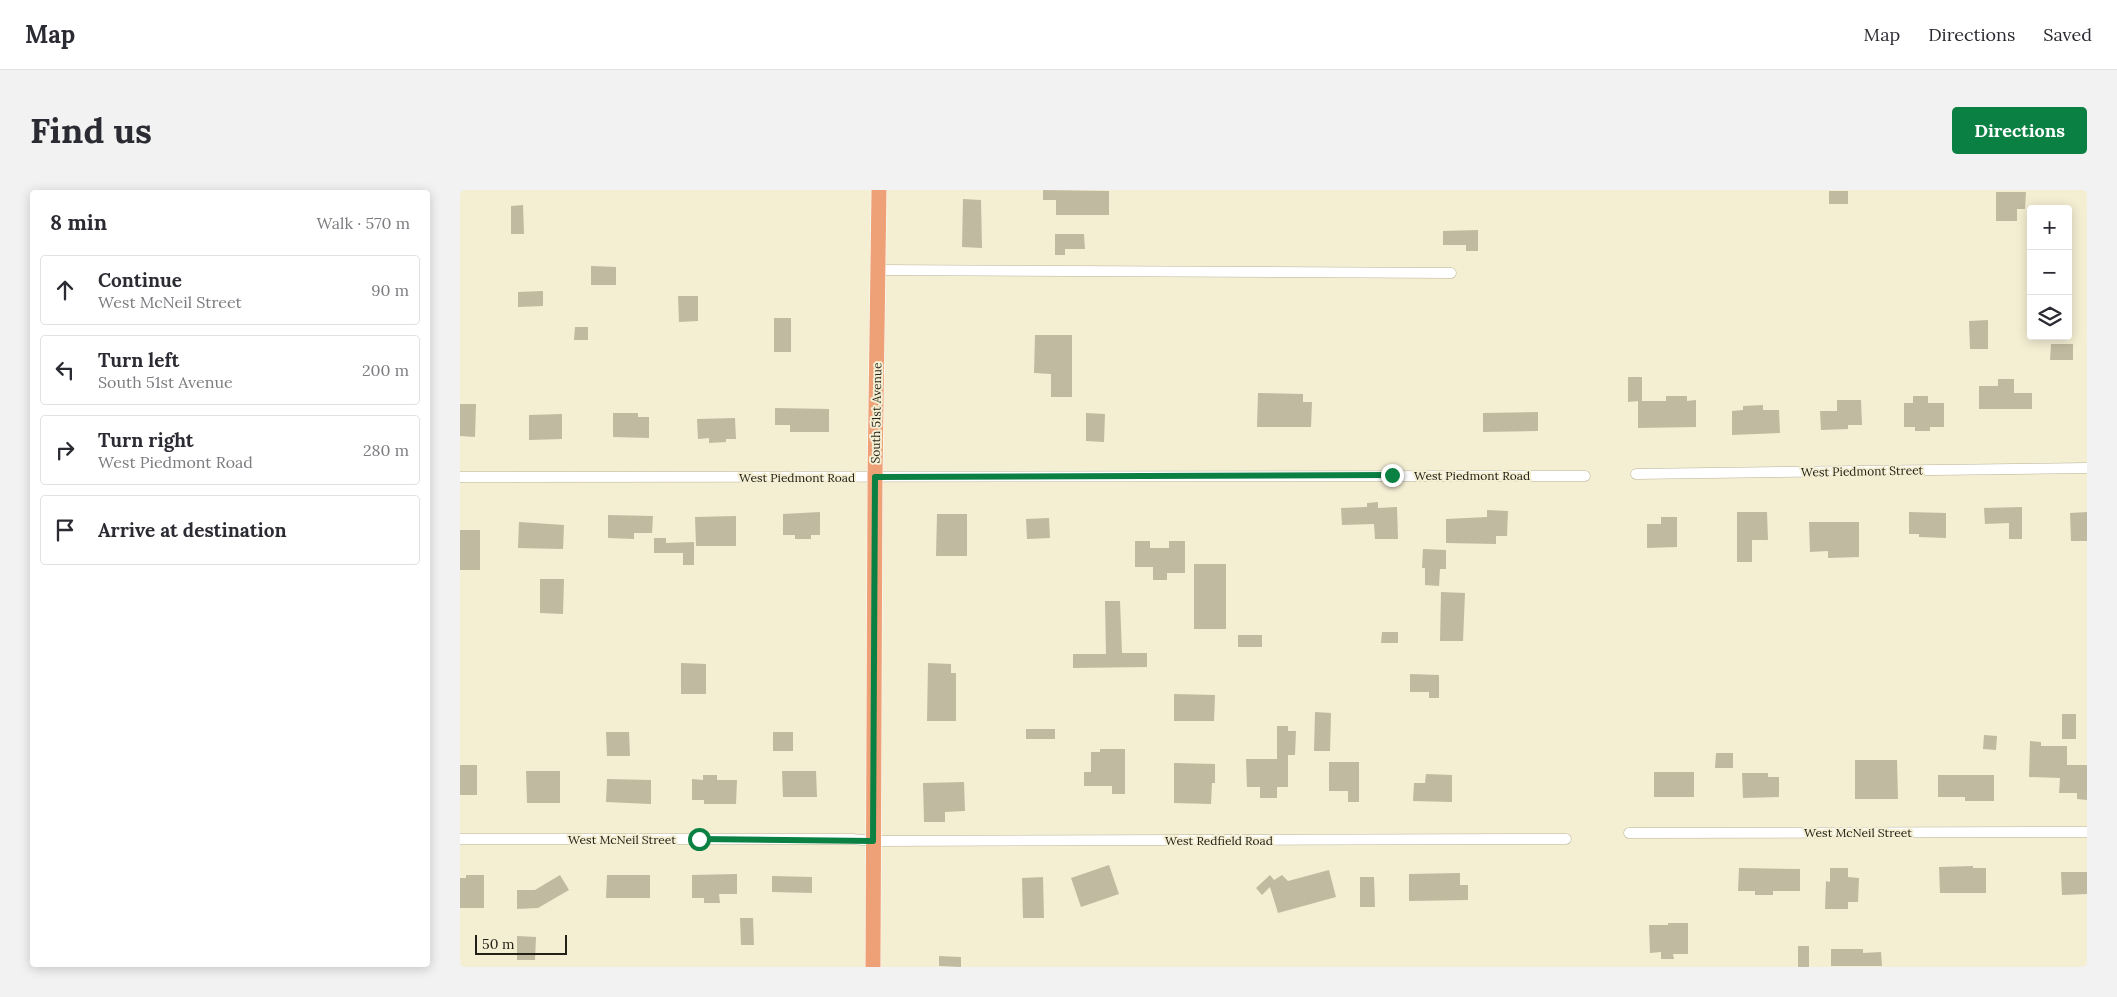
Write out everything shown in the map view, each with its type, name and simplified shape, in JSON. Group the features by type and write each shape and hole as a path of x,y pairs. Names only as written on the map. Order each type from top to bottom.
{"main road":[{"name":"South 51st Avenue","path":"872,967 879,190"}],"street":[{"path":"878,270 1451,273"},
{"name":"West Piedmont Street","path":"1636,474 2087,468"},
{"name":"West Piedmont Road","path":"460,477 1584,476"},
{"name":"West McNeil Street","path":"1629,833 2087,832"},
{"name":"West McNeil Street","path":"460,839 833,839 873,841"},
{"name":"West Redfield Road","path":"873,841 1566,839"}],"building":[{"path":"1043,190 1109,191 1109,215 1056,215 1056,200 1043,200"},
{"path":"1829,191 1848,191 1848,204 1829,204"},
{"path":"1996,192 2026,192 2025,209 2017,209 2017,221 1996,221"},
{"path":"963,199 981,200 982,248 962,247"},
{"path":"523,205 524,234 511,234 511,206"},
{"path":"1478,230 1478,251 1466,251 1466,245 1443,245 1443,231"},
{"path":"1055,234 1084,234 1085,249 1065,249 1065,255 1055,255"},
{"path":"591,266 616,267 616,285 591,285"},
{"path":"543,291 543,306 518,307 518,292"},
{"path":"678,296 698,296 698,321 679,322"},
{"path":"774,318 791,318 791,352 774,352"},
{"path":"1988,320 1988,349 1970,349 1969,321"},
{"path":"575,327 588,327 588,340 574,340"},
{"path":"1035,335 1072,335 1072,397 1051,397 1051,374 1034,373"},
{"path":"2051,344 2073,344 2073,360 2050,360"},
{"path":"1628,377 1642,377 1642,401 1666,401 1666,396 1687,396 1687,401 1696,400 1696,427 1638,428 1638,401 1628,402"},
{"path":"1998,379 2014,379 2014,393 2032,393 2032,409 1979,409 1979,386 1998,386"},
{"path":"1258,393 1303,394 1303,402 1312,402 1311,427 1257,427"},
{"path":"1913,396 1928,396 1928,403 1944,403 1944,427 1930,427 1930,431 1915,431 1915,427 1904,427 1904,403 1913,403"},
{"path":"1837,400 1861,400 1862,425 1848,425 1848,429 1821,430 1820,411 1837,411"},
{"path":"460,404 476,404 475,437 460,436"},
{"path":"1763,405 1763,410 1779,410 1780,433 1732,435 1732,411 1743,410 1743,406"},
{"path":"775,408 829,409 829,432 790,432 790,425 775,425"},
{"path":"1538,412 1538,431 1483,432 1483,413"},
{"path":"613,413 638,413 638,417 649,417 649,438 613,437"},
{"path":"1086,413 1105,414 1104,442 1086,441"},
{"path":"562,414 562,439 529,440 529,415"},
{"path":"735,418 736,439 726,439 726,442 709,443 709,438 698,439 697,419"},
{"path":"1378,502 1378,508 1397,507 1398,539 1375,539 1374,524 1342,525 1341,508 1367,507 1367,503"},
{"path":"2022,507 2022,539 2009,539 2009,523 1985,524 1984,508"},
{"path":"1487,510 1508,511 1507,536 1496,536 1496,544 1446,543 1446,519 1487,517"},
{"path":"820,512 820,535 811,535 811,539 795,539 795,535 783,535 783,514"},
{"path":"1737,512 1767,512 1768,540 1752,540 1752,562 1737,562"},
{"path":"1909,512 1946,513 1946,538 1919,537 1919,534 1909,534"},
{"path":"2087,512 2087,541 2071,541 2070,513"},
{"path":"937,514 967,514 967,556 936,556"},
{"path":"608,515 653,516 652,533 634,533 634,539 608,538"},
{"path":"736,516 736,546 696,546 695,517"},
{"path":"1661,517 1677,517 1677,547 1647,548 1647,524 1661,524"},
{"path":"1049,518 1050,538 1027,539 1026,519"},
{"path":"519,522 564,525 563,549 518,548"},
{"path":"1809,522 1859,522 1859,557 1828,558 1828,551 1810,552"},
{"path":"460,530 480,530 480,570 460,570"},
{"path":"654,538 666,538 666,543 694,542 694,565 683,565 683,553 654,553"},
{"path":"1135,541 1150,541 1150,548 1169,548 1169,541 1185,541 1185,573 1167,573 1167,580 1153,580 1153,567 1135,567"},
{"path":"1423,549 1446,550 1446,569 1440,569 1439,586 1425,585 1425,568 1422,568"},
{"path":"1194,564 1226,564 1226,629 1194,629"},
{"path":"540,579 564,579 563,614 540,613"},
{"path":"1441,592 1465,593 1463,641 1440,641"},
{"path":"1105,601 1120,601 1122,653 1147,653 1147,667 1073,668 1073,654 1106,654"},
{"path":"1382,632 1398,632 1398,643 1381,643"},
{"path":"1238,635 1262,635 1262,647 1238,647"},
{"path":"681,663 706,664 706,694 681,694"},
{"path":"928,663 951,664 951,673 956,673 956,721 927,721"},
{"path":"1410,674 1439,675 1439,698 1429,698 1429,692 1410,692"},
{"path":"1174,694 1215,695 1214,721 1174,721"},
{"path":"1315,712 1331,713 1330,751 1314,751"},
{"path":"2062,714 2076,714 2076,739 2062,739"},
{"path":"1277,726 1288,726 1288,731 1296,731 1295,755 1288,755 1288,787 1277,787 1277,798 1260,798 1260,787 1247,787 1246,759 1277,759"},
{"path":"1026,729 1055,729 1055,739 1026,739"},
{"path":"606,732 629,732 630,756 607,756"},
{"path":"773,732 793,732 793,751 773,751"},
{"path":"1984,735 1997,736 1996,750 1983,749"},
{"path":"2030,741 2041,742 2041,746 2067,746 2067,765 2087,765 2087,800 2077,799 2077,793 2059,793 2060,778 2029,777"},
{"path":"1100,749 1125,749 1125,794 1112,794 1112,786 1084,786 1084,772 1091,772 1091,752 1100,752"},
{"path":"1716,753 1733,753 1733,768 1715,768"},
{"path":"1855,760 1897,760 1898,799 1855,799"},
{"path":"1329,762 1359,762 1359,802 1348,802 1348,791 1329,791"},
{"path":"1174,763 1215,764 1215,783 1212,783 1211,804 1174,803"},
{"path":"460,765 477,765 477,795 460,795"},
{"path":"526,771 560,771 560,803 527,803"},
{"path":"782,771 816,771 817,797 783,797"},
{"path":"1654,772 1694,772 1694,797 1654,797"},
{"path":"1742,773 1768,773 1768,777 1779,777 1779,797 1743,798"},
{"path":"1426,774 1452,775 1452,802 1413,801 1414,783 1425,783"},
{"path":"703,775 717,775 717,780 737,780 736,804 704,804 704,800 692,800 692,779 703,780"},
{"path":"1938,775 1994,775 1994,801 1965,801 1965,797 1938,797"},
{"path":"607,779 651,780 651,804 606,802"},
{"path":"964,782 965,811 945,812 945,822 924,822 923,783"},
{"path":"1109,865 1119,894 1081,907 1071,878"},
{"path":"1973,866 1973,868 1986,868 1986,893 1940,893 1939,867"},
{"path":"1739,868 1800,869 1800,891 1773,891 1773,895 1755,895 1755,891 1738,891"},
{"path":"1830,868 1848,868 1848,877 1859,878 1858,902 1848,902 1848,909 1825,909 1826,881 1830,882"},
{"path":"1329,870 1336,897 1278,913 1270,887 1262,895 1256,888 1270,875 1274,880 1282,875 1288,881"},
{"path":"2061,872 2087,872 2087,894 2062,895"},
{"path":"1460,873 1460,885 1468,885 1468,900 1409,901 1409,874"},
{"path":"737,874 737,894 719,894 720,903 704,903 704,898 692,898 692,875"},
{"path":"466,875 484,875 484,908 460,908 460,878 466,878"},
{"path":"560,875 569,890 538,908 517,909 517,890 535,890"},
{"path":"607,875 650,875 650,898 606,898"},
{"path":"772,876 812,877 812,893 772,892"},
{"path":"1043,877 1044,918 1023,918 1022,878"},
{"path":"1360,877 1374,877 1375,907 1360,907"},
{"path":"740,918 753,918 754,945 741,945"},
{"path":"1668,923 1688,923 1688,954 1673,954 1674,959 1661,959 1661,952 1650,953 1649,925 1668,925"},
{"path":"517,936 536,937 535,960 517,960"},
{"path":"1798,946 1809,946 1809,967 1798,967"},
{"path":"1831,949 1863,949 1863,953 1881,952 1882,966 1831,966"},
{"path":"939,956 961,957 961,967 939,966"}],"route":[{"path":"699,839 852,839 873,841 875,477 1392,475"}]}
